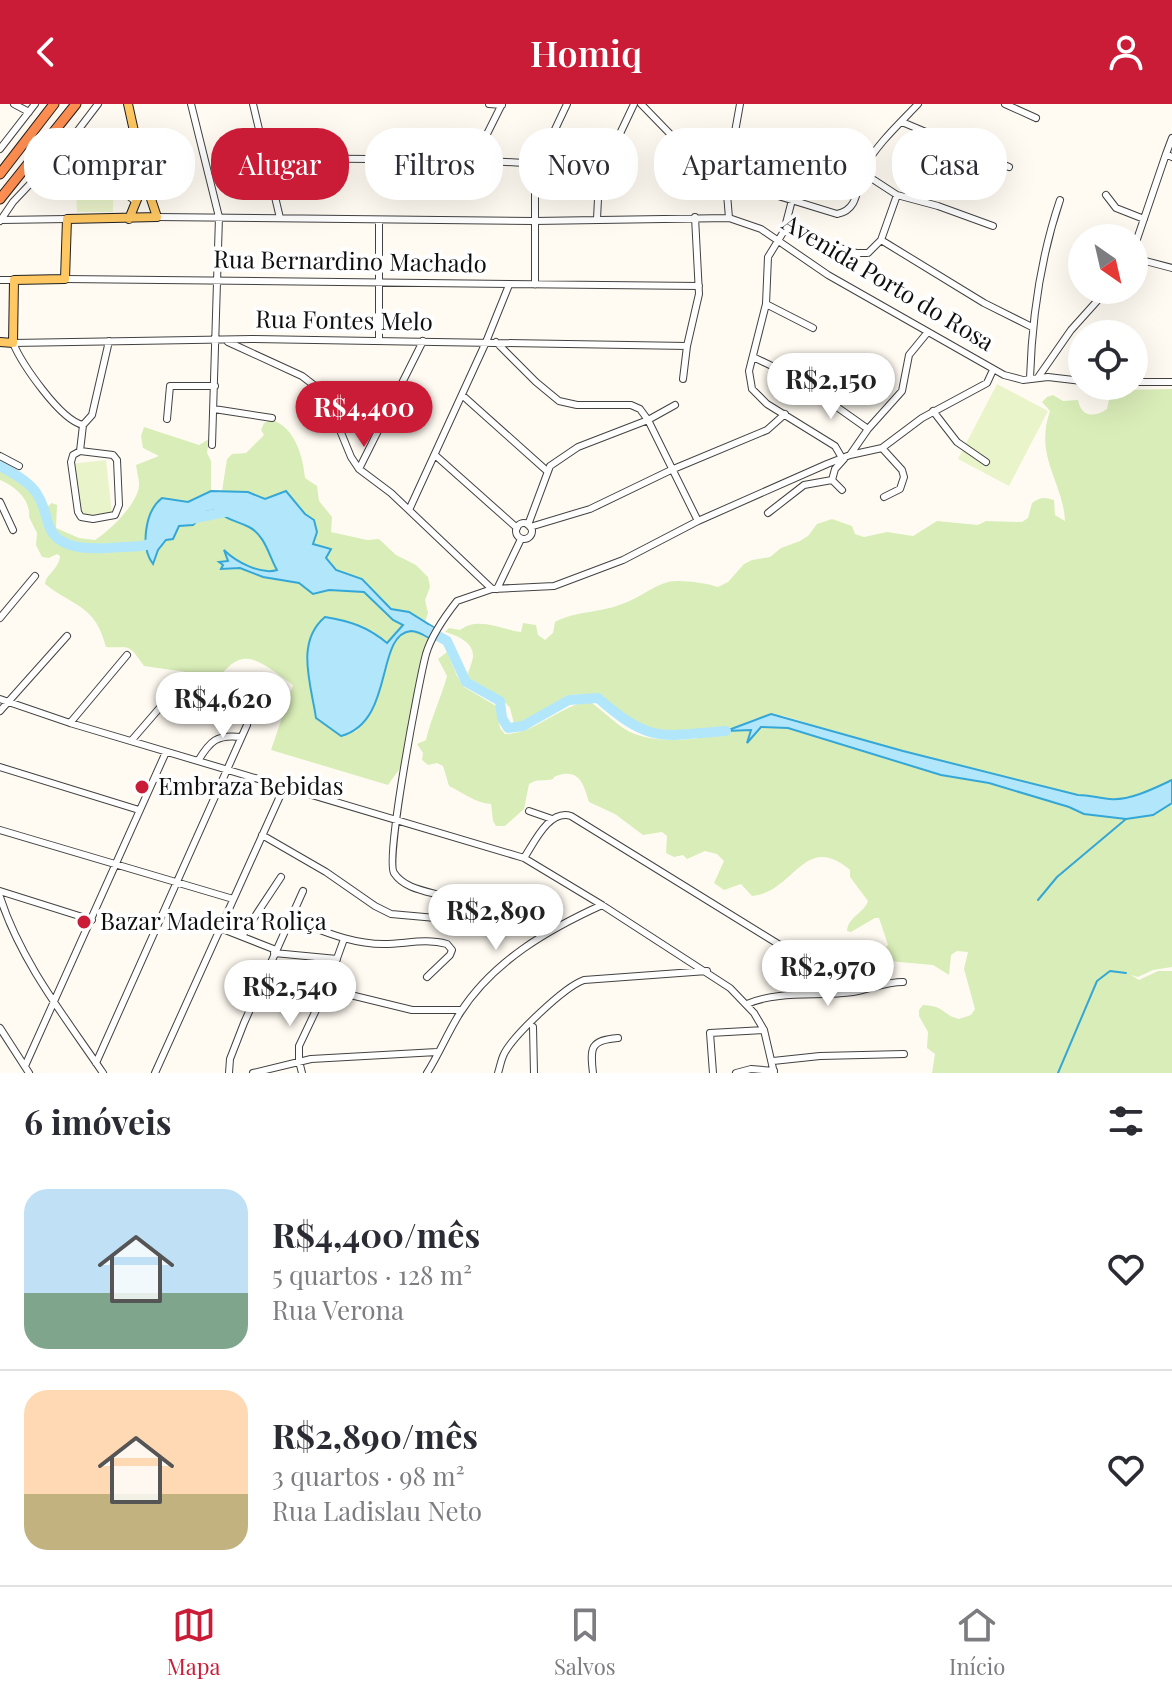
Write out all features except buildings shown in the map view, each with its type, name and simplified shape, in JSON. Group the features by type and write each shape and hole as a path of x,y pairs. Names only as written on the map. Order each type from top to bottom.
{"highway":[{"path":"1,172 54,104"},
{"path":"0,199 76,104"}],"main road":[{"path":"128,104 133,128"},
{"path":"151,200 157,217"},
{"path":"129,219 136,202"},
{"name":"Avenida Porto do Rosa","path":"67,219 157,217"},
{"path":"65,279 67,219"},
{"name":"Rua Bernardino Machado","path":"14,280 65,279"},
{"path":"13,343 14,280"},
{"name":"Rua Fontes Melo","path":"0,342 13,343"}],"street":[{"path":"14,104 29,112"},
{"path":"0,149 35,104"},
{"path":"80,128 98,104"},
{"path":"191,104 219,217 217,280 221,340 212,445"},
{"path":"253,104 258,128"},
{"path":"489,104 502,104 490,128"},
{"path":"557,128 567,104"},
{"path":"597,219 599,178 634,104"},
{"path":"641,104 663,128"},
{"path":"735,128 740,104"},
{"path":"876,155 918,104"},
{"path":"1005,104 1036,118"},
{"path":"902,122 1009,167"},
{"path":"1142,224 1169,156 1172,138"},
{"path":"0,221 24,190"},
{"path":"1106,195 1116,208 1144,219"},
{"path":"276,200 280,218"},
{"path":"535,200 535,285"},
{"path":"728,200 729,218"},
{"path":"846,456 767,404 752,389 749,371 766,304 768,257 784,231 792,200 829,213 843,214 854,200"},
{"path":"784,231 863,254 873,251 881,240 895,200"},
{"path":"919,200 993,226"},
{"path":"1030,378 1032,327 1043,254 1060,200"},
{"name":"Avenida Porto do Rosa","path":"157,217 534,221 729,218 750,224 779,240 828,275 993,370 1012,378 1039,376 1068,379"},
{"path":"683,379 699,286 695,217"},
{"name":"Avenida Porto do Rosa","path":"0,221 67,219"},
{"path":"379,220 379,341"},
{"path":"881,240 984,303 1032,327"},
{"path":"1148,262 1172,268"},
{"name":"Rua Bernardino Machado","path":"65,279 699,286"},
{"name":"Rua Bernardino Machado","path":"0,280 14,280"},
{"path":"409,510 509,285"},
{"path":"766,304 813,328"},
{"path":"1039,376 1071,330 1094,304"},
{"path":"832,480 835,469 902,391 909,355 927,333"},
{"path":"221,340 302,376 328,401 359,469 495,589"},
{"name":"Rua Fontes Melo","path":"13,343 221,340 687,346"},
{"path":"80,451 83,425 92,415 109,341"},
{"path":"359,469 423,341"},
{"path":"496,342 559,401 577,405 631,405 640,409 698,521"},
{"path":"13,343 33,376 68,419 83,425"},
{"path":"753,357 793,376 868,429"},
{"path":"262,835 391,914 471,919 473,913 455,900 403,882 394,873 391,861 428,649 457,601 495,589 554,586 623,560 698,521 846,456 882,448 933,411 987,383 993,370"},
{"path":"1148,382 1172,382"},
{"path":"167,419 170,386 215,386"},
{"path":"462,395 547,471"},
{"path":"328,401 392,403"},
{"path":"495,589 521,539 531,534 529,526 547,471 556,461 578,447 648,420 675,405"},
{"path":"214,409 272,418"},
{"path":"933,411 957,442 986,462"},
{"path":"517,528 522,524 529,526 590,509 671,470 767,430 785,414"},
{"path":"882,448 902,470 904,477 900,489 884,497"},
{"path":"80,451 113,455 117,460 119,505 115,515 89,519 80,516 71,462 73,455 80,451"},
{"path":"435,455 517,528 521,539"},
{"path":"0,456 19,466"},
{"path":"832,480 842,490"},
{"path":"768,513 804,485 832,480"},
{"path":"0,502 13,530"},
{"path":"0,618 35,576"},
{"path":"0,711 4,700 67,636"},
{"path":"70,723 127,655"},
{"path":"131,741 176,689"},
{"path":"4,700 70,723 524,858 707,971 747,1004 764,1030 774,1072 751,1069 736,1073"},
{"path":"96,1063 247,725"},
{"path":"198,761 215,739 225,735 241,737"},
{"path":"27,1070 166,752"},
{"path":"0,767 139,810"},
{"path":"155,1073 285,785"},
{"path":"529,811 552,819"},
{"path":"524,858 552,819 564,814 571,816 813,968 818,976 820,994"},
{"path":"0,830 233,899"},
{"path":"242,936 281,877"},
{"path":"229,1073 230,1059 244,1023 303,891"},
{"path":"92,920 0,894 10,928 103,1073"},
{"path":"4,909 14,896"},
{"path":"427,1073 462,1010 487,981 538,937 602,905"},
{"path":"304,924 344,939 382,944 416,941 447,944 452,950 450,955 427,977"},
{"path":"220,928 275,951 337,959"},
{"path":"302,1073 299,1046 326,989 344,939"},
{"path":"498,1073 504,1054 520,1034 574,983 707,971"},
{"path":"747,1004 768,998 851,992 903,982"},
{"path":"326,989 412,1010 462,1010"},
{"path":"533,1027 534,1073"},
{"path":"0,1028 27,1070"},
{"path":"713,1073 710,1033 764,1030"},
{"path":"593,1073 593,1047 601,1040 618,1038"},
{"path":"253,1073 299,1061 437,1052"},
{"path":"773,1061 820,1056 904,1054"}],"green space":[{"path":"76,200 113,200 113,212 77,212"},
{"path":"997,384 1048,411 1009,486 958,459"},
{"path":"1148,389 1172,389 1172,780 1133,796 1106,799 1078,795 903,752 784,716 756,719 729,731 751,730 748,740 761,727 788,728 941,775 989,783 1084,814 1153,815 1172,803 1172,967 1153,970 1138,977 1131,975 1139,980 1158,971 1172,971 1172,1073 932,1073 935,1054 927,1048 928,1032 919,1010 923,1005 936,1007 959,1019 971,1015 975,1009 964,969 968,952 957,951 951,955 949,975 933,965 855,958 856,954 880,952 888,945 879,918 851,932 847,931 850,922 868,901 850,877 850,870 834,860 821,857 810,860 767,892 752,896 741,884 724,890 714,883 724,861 717,854 705,851 687,859 683,855 674,857 666,853 667,836 662,832 643,835 615,814 589,802 577,777 559,775 529,784 524,809 505,826 496,826 491,804 475,800 449,786 443,766 437,763 428,765 422,760 423,753 417,744 426,740 445,684 447,676 438,659 447,652 464,687 496,706 500,728 505,734 527,730 567,708 589,701 625,729 640,736 678,740 725,732 719,728 683,731 655,729 630,718 601,694 568,695 525,723 514,724 510,708 499,696 467,677 473,657 471,647 459,637 445,632 449,628 460,630 481,624 521,632 523,623 536,625 538,635 545,640 553,633 555,622 622,604 668,582 693,582 718,587 728,582 744,564 770,557 781,548 808,536 817,524 832,519 852,526 855,534 864,537 887,532 913,536 937,521 978,525 986,521 1022,522 1028,518 1032,503 1045,498 1054,500 1055,515 1065,521 1045,442 1050,411 1042,402 1053,395 1063,401 1078,400 1085,413 1093,415 1107,409 1109,400 1148,400"},
{"path":"272,420 292,436 305,478 317,486 319,501 332,517 331,532 367,540 379,539 428,577 430,587 425,600 428,613 425,622 409,612 391,609 362,579 336,570 321,547 313,544 317,532 314,520 286,491 265,499 222,491 227,459 232,454 246,453 264,435 261,430 264,423"},
{"path":"144,427 199,445 209,439 207,453 211,461 211,491 188,502 171,499 152,530 148,546 154,564 158,550 179,526 193,525 206,512 215,510 255,531 277,570 250,567 226,553 228,562 223,561 221,569 240,568 263,577 299,583 313,594 329,590 364,592 393,620 403,625 387,643 373,631 309,661 314,704 355,732 372,711 396,641 411,631 429,638 421,658 403,764 388,785 271,750 293,685 267,666 247,659 238,661 229,666 201,702 190,706 186,701 190,683 186,672 144,666 128,648 106,647 90,615 45,584 60,556 42,557 25,499 0,480 0,470 30,491 47,524 48,506 52,503 57,505 56,528 79,538 95,540 120,518 135,498 139,485 136,465 159,456 143,448 141,436"},
{"path":"106,460 112,514 76,518 70,464"}],"water":[{"path":"211,491 248,492 265,499 286,491 314,520 317,532 313,544 331,549 326,558 336,570 362,579 391,609 409,612 433,627 429,638 411,631 400,636 392,647 370,714 358,728 341,736 316,718 307,664 310,639 325,617 358,626 387,643 403,625 393,620 364,592 329,590 313,594 299,583 263,577 240,568 221,569 223,565 219,562 228,561 224,550 249,566 264,571 277,570 263,540 254,531 215,510 206,512 193,525 179,526 173,539 166,540 158,550 153,564 147,548 146,530 156,504 162,498 188,502"},
{"path":"771,714 1078,795 1125,798 1172,780 1172,803 1153,815 1126,819 1084,814 989,783 941,775 788,728 761,727 747,743 751,730 726,731"}],"waterway":[{"path":"0,466 35,491 49,526 61,541 81,547 102,548 141,546 158,539"},
{"path":"191,519 230,511"},
{"path":"427,630 447,641 466,682 500,701 502,718 508,728 523,726 569,700 598,698 631,723 657,734 726,731"},
{"path":"1038,900 1057,877 1126,819"},
{"path":"1058,1073 1097,981 1110,971 1126,973"}],"place":[{"name":"Embraza Bebidas","path":"142,787"},
{"name":"Bazar Madeira Roliça","path":"84,922"}]}
